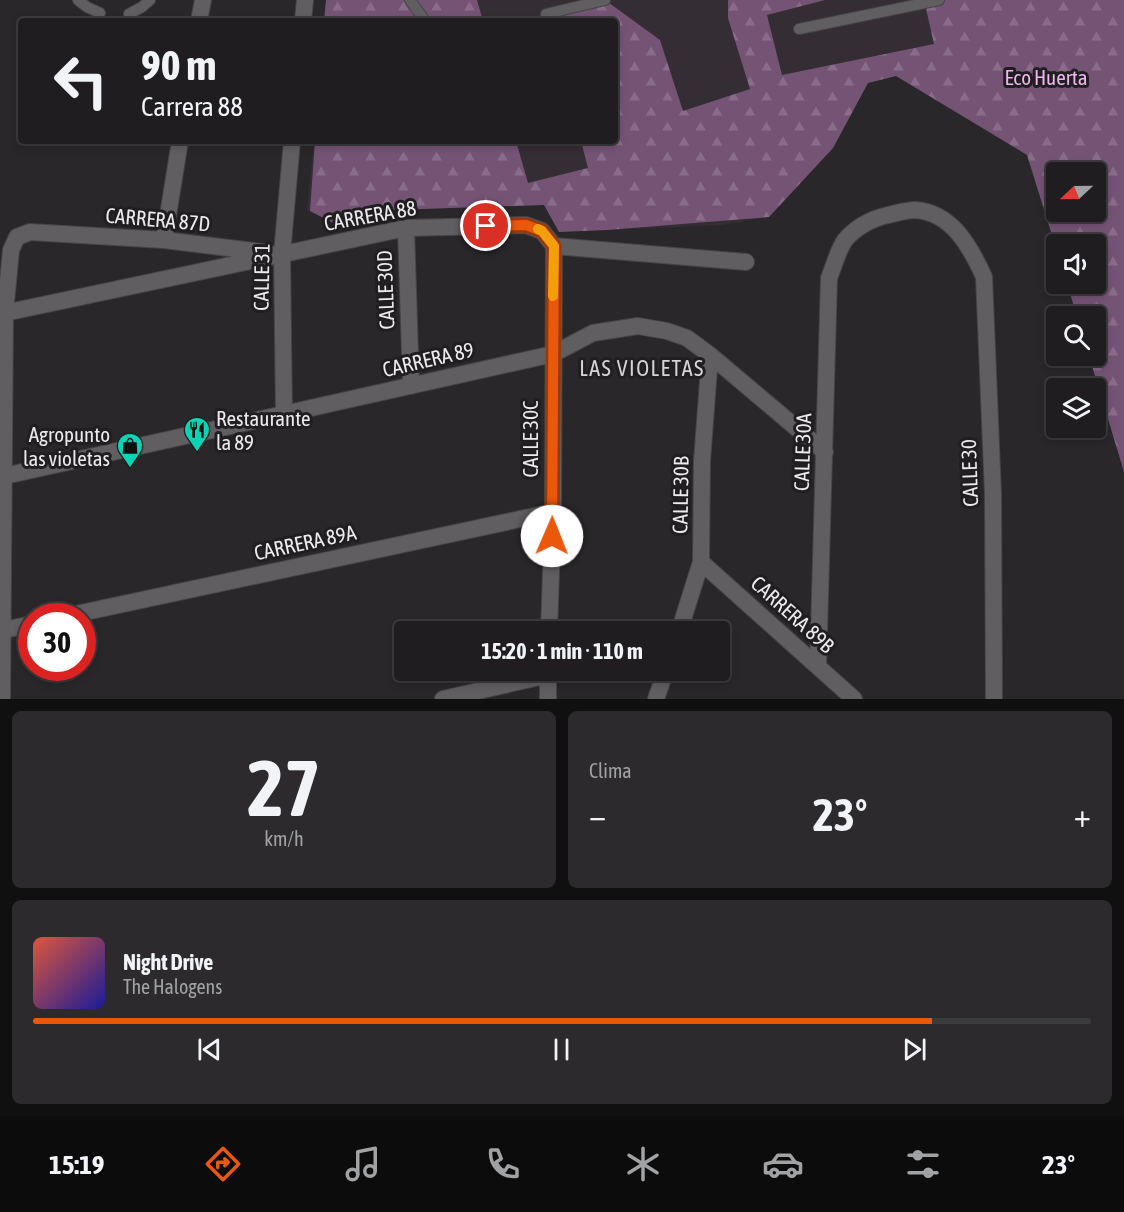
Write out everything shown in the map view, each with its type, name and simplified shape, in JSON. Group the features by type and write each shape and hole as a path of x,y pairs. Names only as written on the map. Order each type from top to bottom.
{"street":[{"path":"200,18 203,0"},
{"path":"303,18 305,0"},
{"path":"164,240 180,144"},
{"name":"CALLE 31","path":"284,414 282,254 292,144"},
{"name":"CALLE 30","path":"844,241 857,228 874,218 914,210 932,213 954,228 971,249 984,277 993,494 994,699"},
{"name":"CARRERA 88","path":"2,313 406,228 526,225 542,231 554,246"},
{"name":"CALLE 30D","path":"406,228 411,386"},
{"name":"CARRERA 87D","path":"2,313 11,250 16,237 30,232 164,240 282,254"},
{"name":"CALLE 30A","path":"818,666 829,278 844,241"},
{"path":"554,246 746,262"},
{"name":"CALLE 30C","path":"549,621 553,512 554,246"},
{"path":"2,313 2,699"},
{"name":"CARRERA 89","path":"1,477 553,354 593,333 638,326 667,331 687,339 710,355 825,452"},
{"name":"CALLE 30B","path":"682,621 701,562 702,461 710,355"},
{"name":"CARRERA 89A","path":"96,610 553,512"},
{"name":"CARRERA 89B","path":"701,562 854,699"},
{"path":"1,631 18,627"},
{"path":"443,699 516,681"},
{"path":"548,681 548,699"},
{"path":"656,699 662,681"}],"lane":[{"path":"78,0 100,13"},
{"path":"129,14 150,0"},
{"path":"410,0 423,18"},
{"path":"546,14 605,0"},
{"path":"799,30 939,0"}],"shaded area":[{"path":"326,0 1124,0 1124,472 1106,409 1106,378 1097,378 1094,366 1106,366 1106,306 1095,306 1095,294 1106,294 1106,234 1056,234 1053,222 1106,222 1106,162 1046,162 1046,199 1031,147 896,76 868,83 833,148 769,217 723,225 559,232 544,205 361,211 345,229 307,210 314,144 618,144 618,18 324,18"}],"green space":[{"path":"326,0 477,0 482,18 324,18"},
{"name":"Eco Huerta","path":"605,0 660,40 683,111 750,89 728,18 728,0 825,0 767,15 782,75 934,44 924,0 1124,0 1124,472 1106,412 1106,378 1096,378 1092,366 1106,366 1106,306 1074,306 1070,294 1106,294 1106,234 1052,234 1048,222 1106,222 1106,162 1046,162 1046,216 1027,155 896,76 868,83 833,148 769,217 559,232 544,205 361,211 345,229 310,211 315,144 517,144 528,183 588,168 582,144 618,144 618,18 536,17"}],"slow traffic":[{"path":"538,229 554,246 553,296"}],"place":[{"name":"Restaurante la 89","path":"197,453"},
{"name":"Agropunto las violetas","path":"130,469"}],"district":[{"name":"LAS VIOLETAS","path":"642,368"}],"route":[{"path":"486,226 526,225 542,231 554,246 552,536"}]}
